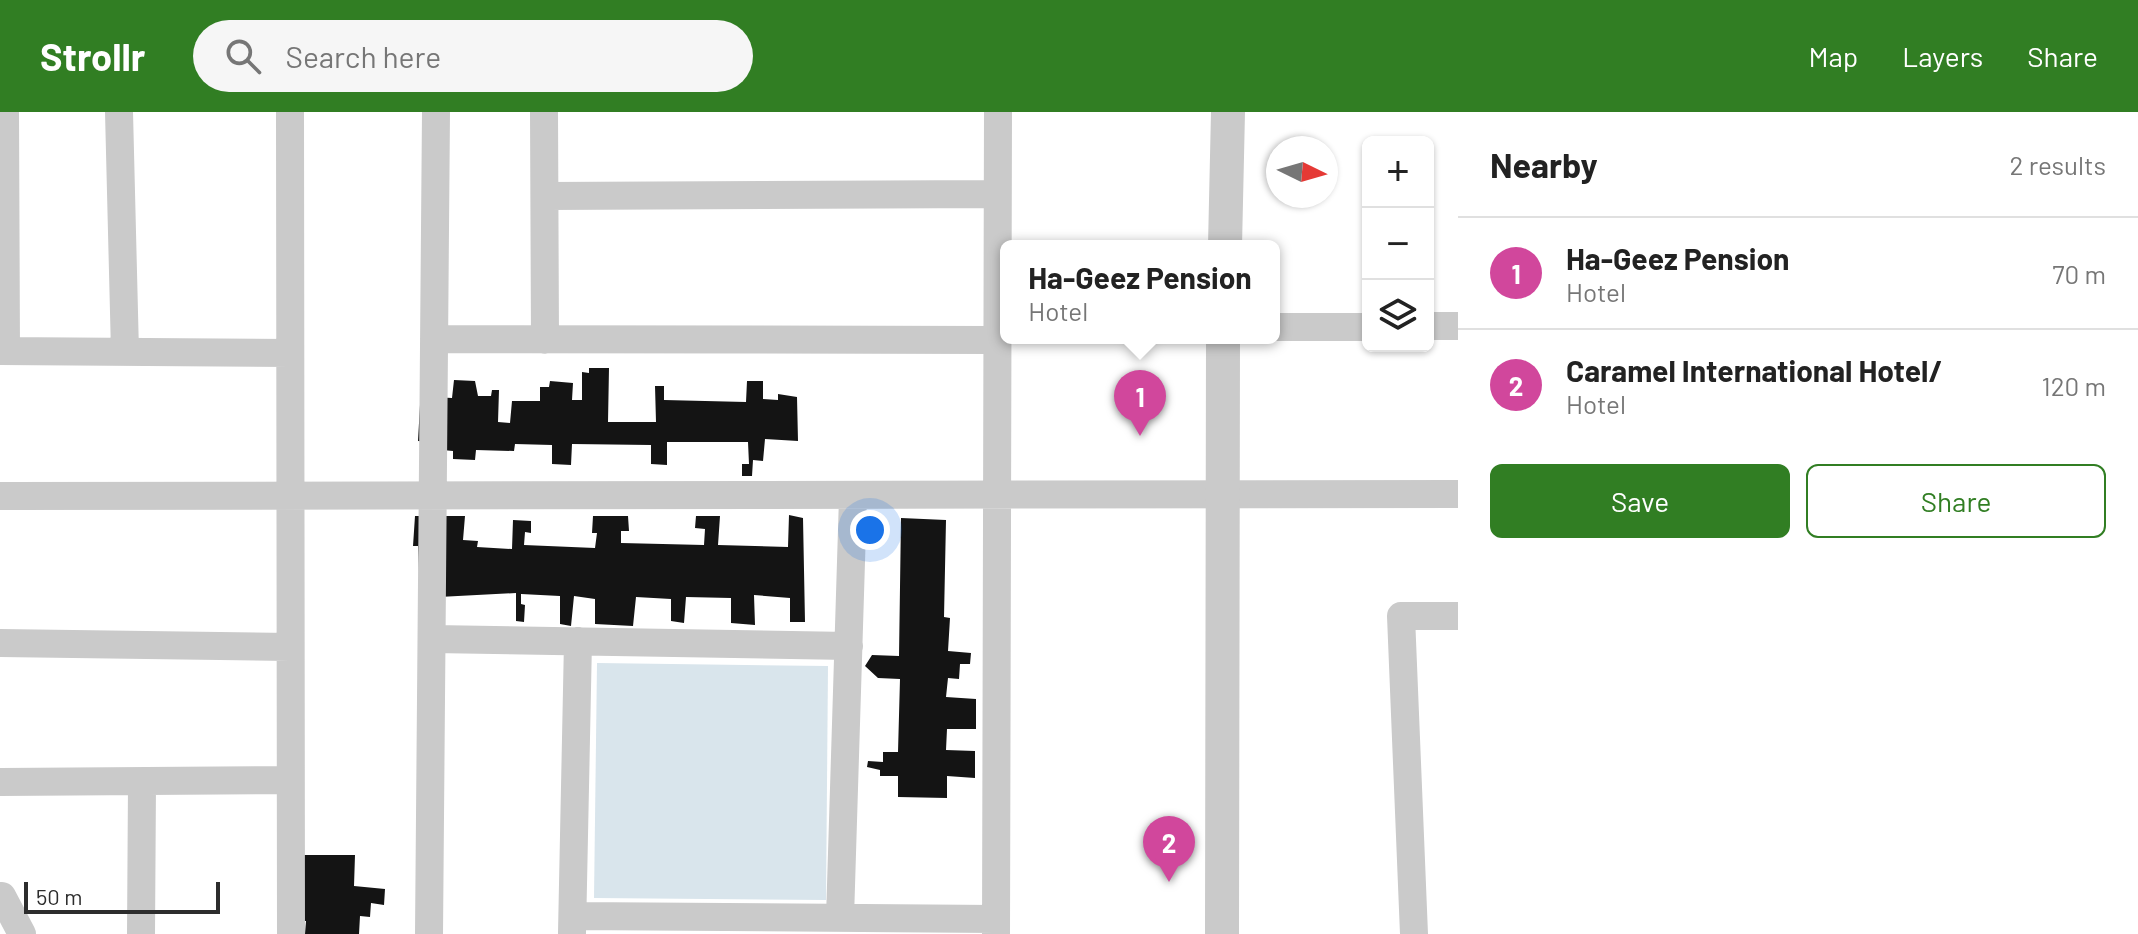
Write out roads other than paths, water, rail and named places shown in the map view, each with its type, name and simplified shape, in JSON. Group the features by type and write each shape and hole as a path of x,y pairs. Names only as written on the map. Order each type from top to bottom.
{"street":[{"path":"5,112 3,351 290,353"},
{"path":"119,112 125,352"},
{"path":"290,112 291,934"},
{"path":"429,934 436,112"},
{"path":"544,112 545,340"},
{"path":"578,641 572,925 840,918 996,927 998,112"},
{"path":"1206,240 1207,112"},
{"path":"1225,240 1228,112"},
{"path":"546,196 996,194"},
{"path":"1434,326 1458,326"},
{"path":"1280,327 1362,327"},
{"path":"434,339 996,340"},
{"path":"1204,344 1212,494 1222,934"},
{"path":"1201,934 1212,494 1223,344"},
{"path":"0,496 290,493 853,497 996,493 1458,494"},
{"path":"840,918 853,497"},
{"path":"1414,934 1401,616 1458,616"},
{"path":"433,639 849,646"},
{"path":"0,643 290,647"},
{"path":"0,782 290,780"},
{"path":"141,934 142,783"},
{"path":"2,896 22,934"}],"place":[{"name":"Ha-Geez Pension","path":"1140,436"},
{"name":"Caramel International Hotel/","path":"1169,882"}]}
